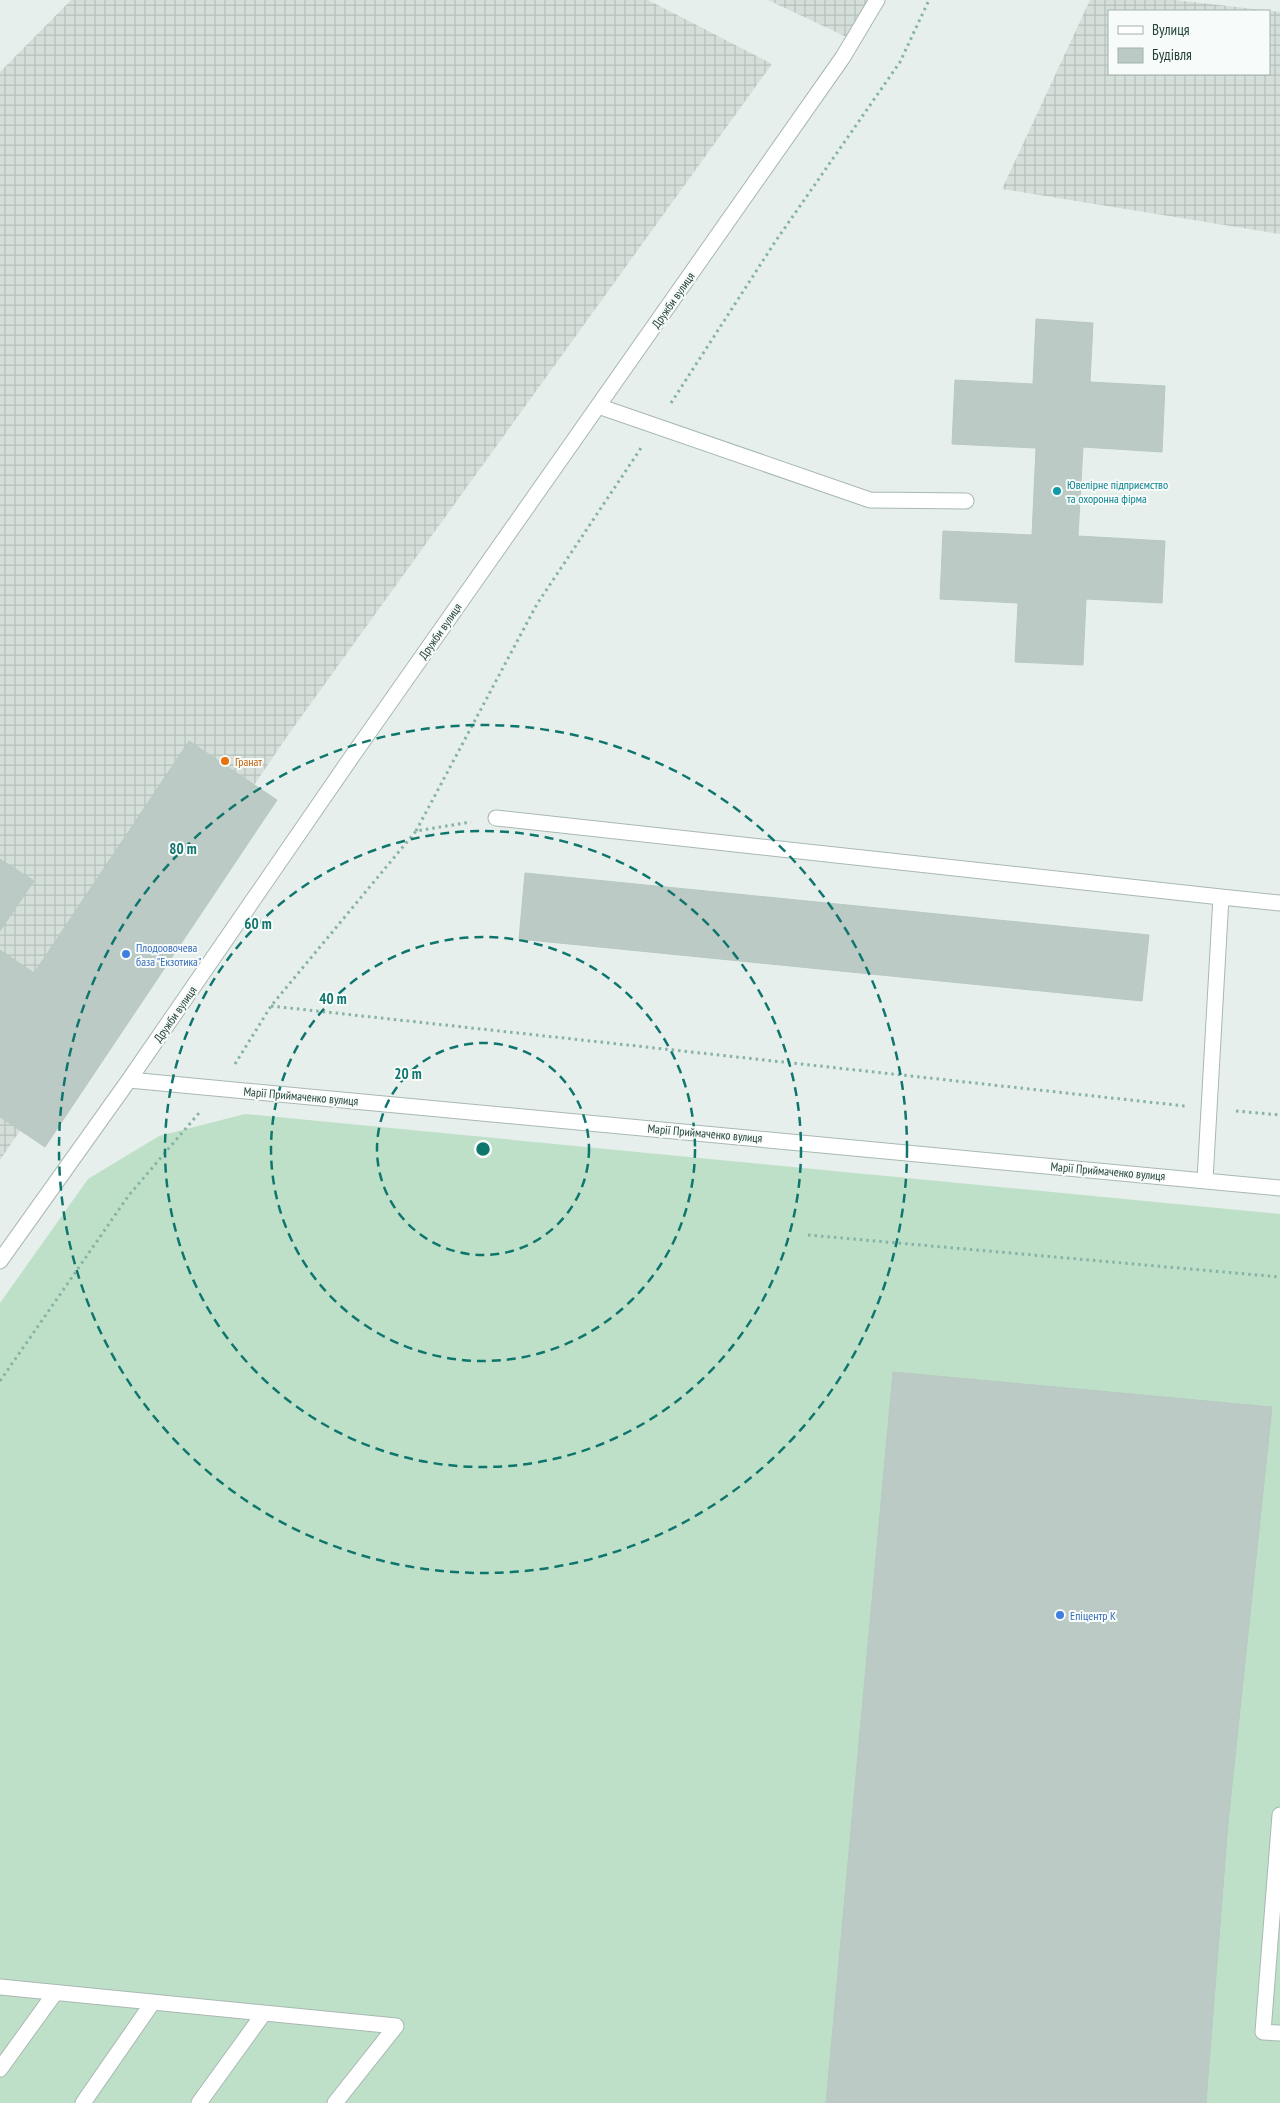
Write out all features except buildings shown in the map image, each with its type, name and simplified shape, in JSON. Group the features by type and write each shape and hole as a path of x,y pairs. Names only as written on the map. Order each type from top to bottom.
{"street":[{"name":"Дружби вулиця","path":"0,1261 130,1080 348,763 843,57 877,0"},
{"path":"598,406 870,500 966,501"},
{"path":"496,818 1280,903"},
{"path":"1205,1180 1221,897"},
{"name":"Марії Приймаченко вулиця","path":"130,1080 1280,1188"},
{"path":"1280,1815 1275,1950 1263,2032 1280,2033"},
{"path":"0,1986 396,2026 335,2103"},
{"path":"0,2069 55,1993"},
{"path":"83,2103 153,2002"},
{"path":"199,2103 264,2013"}],"path":[{"path":"0,1381 128,1195 220,1088 271,1006 416,831 496,818"},
{"path":"271,1006 1209,1109 1280,1115"},
{"path":"808,1235 1280,1277"}],"shaded area":[{"path":"71,0 648,0 772,64 288,735 0,1160 0,72"},
{"path":"768,0 868,0 853,40"},
{"path":"1090,0 1175,0 1262,10 1108,10 1108,75 1270,75 1270,11 1280,12 1280,234 1002,189"}],"green space":[{"path":"245,1114 1280,1214 1280,2103 0,2103 0,1303 88,1179 159,1136"}],"place":[{"name":"Ювелірне підприємство та охоронна фірма","path":"1057,491"},
{"name":"Гранат","path":"225,761"},
{"name":"Плодоовочева база \"Екзотика\"","path":"126,954"},
{"name":"Епіцентр К","path":"1060,1615"}]}
